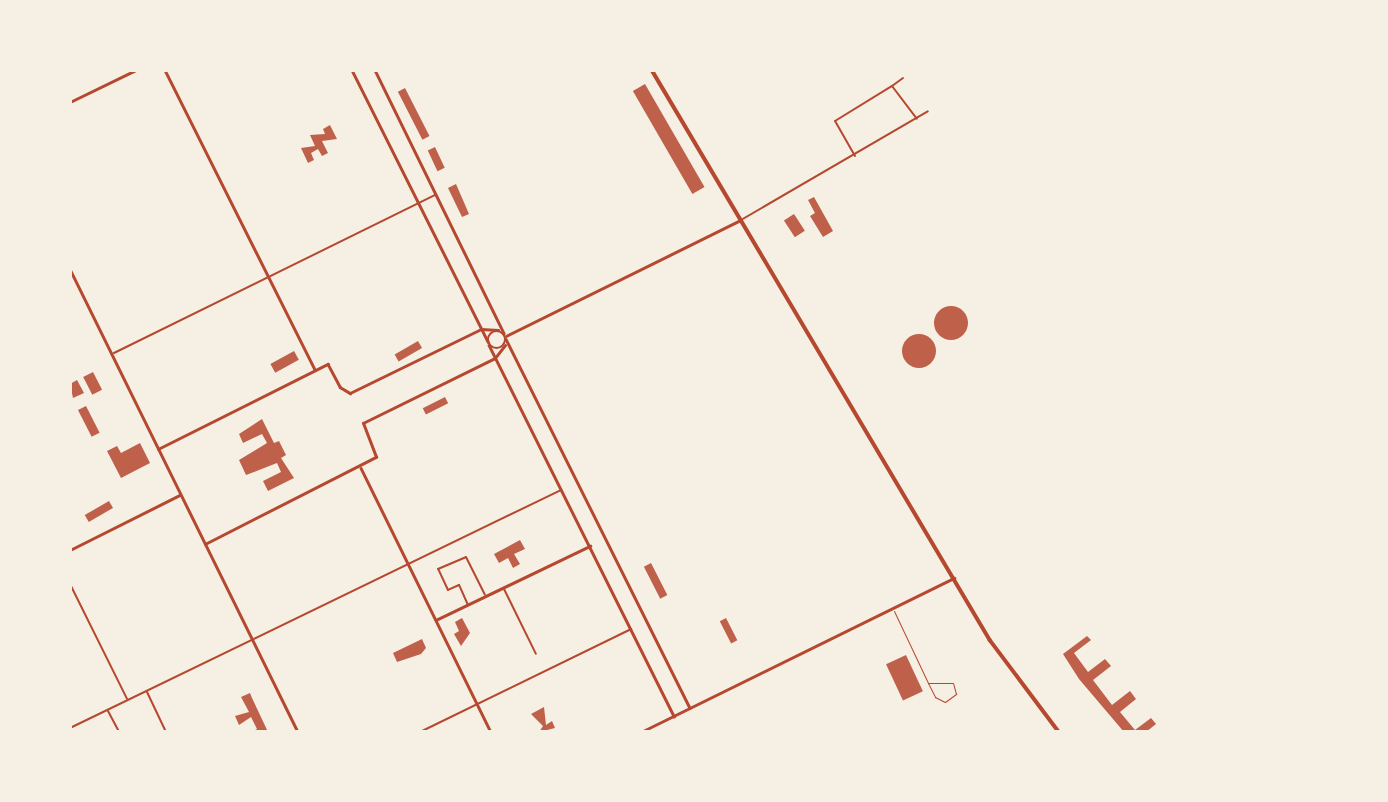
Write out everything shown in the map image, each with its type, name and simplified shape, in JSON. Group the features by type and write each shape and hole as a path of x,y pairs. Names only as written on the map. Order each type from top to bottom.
{"main road":[{"path":"652,70 998,652 1059,732"}],"street":[{"path":"70,102 136,70"},
{"path":"166,70 315,369"},
{"path":"352,70 674,716"},
{"path":"375,70 690,708"},
{"path":"855,156 835,121 903,78"},
{"path":"892,86 918,120"},
{"path":"505,336 741,220 918,120 928,111"},
{"path":"112,354 436,195"},
{"path":"70,270 298,732"},
{"path":"158,449 285,382 328,364 340,387 350,393 481,329 498,330 505,336 505,345 495,358 363,423 376,457 205,544"},
{"path":"488,344 490,333 498,330"},
{"path":"488,344 497,349 505,345"},
{"path":"360,467 491,732"},
{"path":"70,728 562,489"},
{"path":"70,550 181,494"},
{"path":"436,620 590,546"},
{"path":"468,605 459,585 448,590 438,569 466,556 486,596"},
{"path":"641,732 954,578"},
{"path":"70,584 127,700"},
{"path":"503,588 536,654"},
{"path":"420,732 632,629"},
{"path":"146,691 166,732"},
{"path":"108,710 119,732"}],"lane":[{"path":"892,608 928,683 935,697 949,700 956,686 945,681 928,683"}],"building":[{"path":"645,84 704,187 692,194 633,91"},
{"path":"405,88 430,136 422,140 398,92"},
{"path":"330,125 337,139 322,141 328,153 322,156 318,149 311,153 314,160 308,163 301,148 315,146 310,135 325,134 323,129"},
{"path":"435,147 445,168 437,171 428,150"},
{"path":"456,184 469,214 462,217 448,188"},
{"path":"814,197 833,231 823,237 810,216 815,213 808,200"},
{"path":"794,214 805,231 795,237 784,221"},
{"path":"951,306 963,311 968,323 963,335 951,340 939,335 934,323 939,311"},
{"path":"919,334 931,339 936,351 931,363 919,368 907,363 902,351 907,339"},
{"path":"418,341 422,348 399,361 395,354"},
{"path":"294,351 299,360 275,373 270,364"},
{"path":"93,372 102,390 92,395 83,377"},
{"path":"77,380 84,393 73,398 70,384"},
{"path":"445,397 448,403 426,415 423,408"},
{"path":"86,406 100,433 92,437 78,410"},
{"path":"262,419 274,443 279,441 286,455 281,458 294,478 268,491 263,481 281,472 277,463 246,475 239,460 267,443 262,434 243,443 239,434"},
{"path":"140,443 150,463 121,478 107,451 117,446 121,453"},
{"path":"109,501 113,508 89,522 85,515"},
{"path":"520,540 525,549 514,554 520,564 513,568 508,558 499,563 494,554"},
{"path":"651,563 667,595 660,599 644,567"},
{"path":"462,618 470,633 461,646 454,634 459,631 455,622"},
{"path":"726,618 737,640 731,643 720,621"},
{"path":"1087,636 1091,640 1074,653 1088,672 1105,659 1111,666 1093,680 1112,705 1130,691 1136,699 1120,712 1135,730 1151,718 1156,724 1146,732 1124,732 1079,679 1063,654"},
{"path":"422,639 426,648 421,654 397,662 393,653"},
{"path":"906,655 923,691 903,701 886,664"},
{"path":"250,693 268,732 251,732 257,729 251,717 239,725 235,716 249,712 241,697"},
{"path":"544,707 546,725 552,721 555,728 539,732 543,726 531,714"}]}
